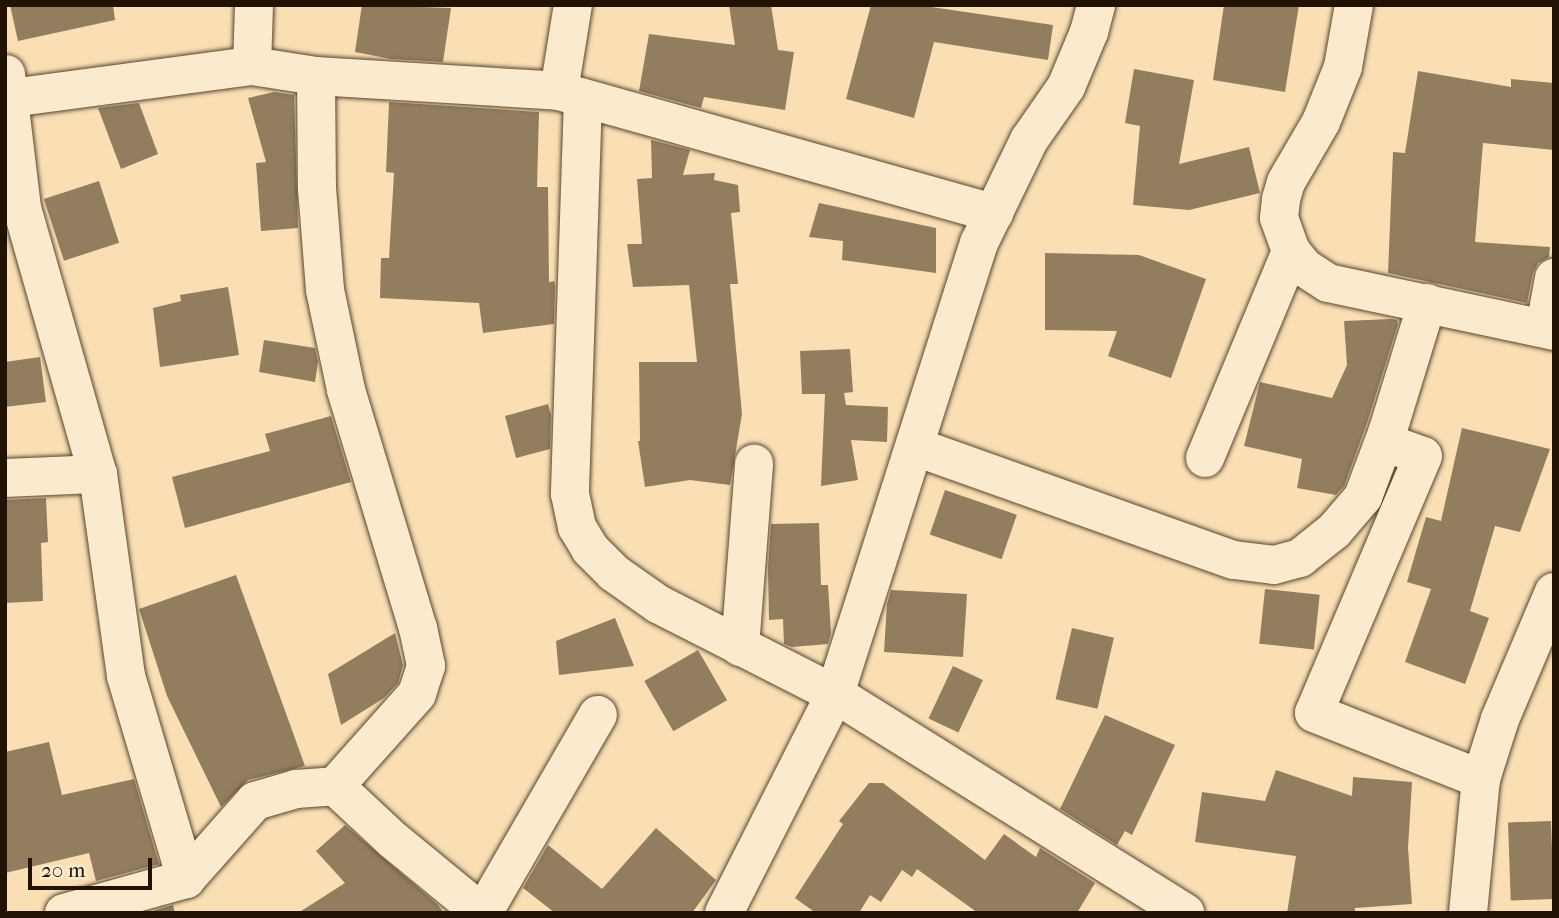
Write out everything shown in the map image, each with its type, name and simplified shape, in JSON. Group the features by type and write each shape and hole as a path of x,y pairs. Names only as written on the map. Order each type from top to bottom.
{"street":[{"path":"252,66 254,5"},
{"path":"573,5 570,481 577,527 590,549 614,573 658,604 835,694 1185,913"},
{"path":"724,913 835,694 979,243 1030,141 1066,88 1089,32 1096,5"},
{"path":"1354,5 1343,67 1321,122 1286,182 1281,199 1279,218 1291,251 1305,268 1328,283 1550,329 1554,278"},
{"path":"186,880 126,676 98,474 22,208 8,85 252,66 316,76 571,95 994,213"},
{"path":"64,913 186,880 255,801 296,789 335,786 417,694 426,666 418,628 346,390 325,290 317,188 316,76"},
{"path":"1205,458 1291,251"},
{"path":"916,447 1234,560 1274,565 1300,558 1334,531 1363,497 1384,442 1427,303"},
{"path":"1384,442 1423,456 1314,713 1481,779"},
{"path":"740,647 754,464"},
{"path":"5,478 98,474"},
{"path":"1468,913 1481,779 1500,719 1554,592"},
{"path":"335,786 393,840 482,913 598,715"}],"building":[{"path":"10,5 113,5 115,20 18,41"},
{"path":"362,5 451,8 443,62 391,59 355,52"},
{"path":"729,5 771,5 778,50 794,52 785,110 704,97 701,108 639,91 649,34 735,45"},
{"path":"871,5 918,5 1053,25 1048,60 934,42 914,118 846,99"},
{"path":"1224,5 1299,5 1285,92 1213,80"},
{"path":"1134,69 1194,80 1179,164 1249,147 1260,193 1189,210 1133,205 1140,126 1125,123"},
{"path":"1418,71 1511,87 1511,79 1554,83 1554,150 1483,143 1475,242 1550,247 1549,257 1538,263 1533,273 1527,303 1388,273 1393,152 1405,153"},
{"path":"274,92 294,95 298,228 261,231 256,163 266,162 248,98"},
{"path":"389,102 539,112 537,187 548,187 549,282 554,281 555,285 554,324 483,333 479,303 380,298 381,258 389,258 394,173 386,172"},
{"path":"139,103 158,154 121,169 98,108"},
{"path":"651,140 690,150 683,175 715,173 714,180 738,185 740,212 731,213 738,284 730,284 742,414 730,485 690,480 645,487 638,441 639,362 697,362 689,285 633,287 627,244 642,244 637,179 652,178"},
{"path":"99,181 119,243 64,261 44,199"},
{"path":"819,203 936,228 936,273 842,260 843,241 809,237"},
{"path":"1045,253 1139,255 1206,279 1171,378 1108,356 1117,331 1045,330"},
{"path":"228,287 239,355 160,367 153,308 181,301 180,295"},
{"path":"1397,320 1398,324 1367,423 1344,486 1336,495 1297,488 1302,459 1244,446 1260,382 1332,398 1347,365 1344,321"},
{"path":"264,340 315,348 318,362 315,382 259,372"},
{"path":"850,349 853,392 844,393 846,405 888,407 887,442 851,440 858,480 821,486 825,394 802,394 800,351"},
{"path":"40,357 46,402 5,407 5,362"},
{"path":"548,404 551,415 550,449 516,458 505,416"},
{"path":"331,416 351,482 185,528 172,477 270,451 265,434"},
{"path":"1462,428 1550,449 1520,532 1495,526 1470,611 1489,618 1465,684 1405,662 1431,589 1407,582 1426,517 1441,521"},
{"path":"945,490 1017,515 1002,559 930,534"},
{"path":"46,498 48,542 41,543 43,601 5,603 5,500"},
{"path":"819,523 821,585 828,585 831,633 828,644 792,647 784,644 783,619 769,620 771,524"},
{"path":"236,575 305,766 248,780 221,807 167,696 139,609"},
{"path":"1265,589 1320,595 1314,649 1259,644"},
{"path":"891,590 967,594 963,657 884,652 887,604"},
{"path":"615,618 634,666 559,675 556,641"},
{"path":"1072,628 1114,638 1097,709 1056,699"},
{"path":"395,633 403,665 398,683 384,698 341,725 328,674"},
{"path":"698,650 727,700 673,731 644,681"},
{"path":"953,666 983,680 958,733 928,719"},
{"path":"1105,715 1175,745 1132,835 1125,831 1117,845 1060,809"},
{"path":"49,742 62,795 134,779 159,864 96,881 89,853 5,873 5,752"},
{"path":"1276,770 1352,796 1353,777 1412,782 1408,848 1412,904 1355,908 1355,913 1287,913 1296,856 1195,842 1202,792 1265,801"},
{"path":"869,783 883,783 985,860 1004,834 1036,857 1040,848 1095,883 1077,913 978,913 917,869 912,877 902,870 881,902 870,895 859,913 816,913 795,898 843,824 839,821"},
{"path":"1551,821 1554,899 1511,900 1508,823"},
{"path":"345,825 444,913 298,913 345,883 316,851"},
{"path":"656,828 716,880 692,913 555,913 523,888 548,845 602,889"},
{"path":"173,905 175,913 146,913"}]}
